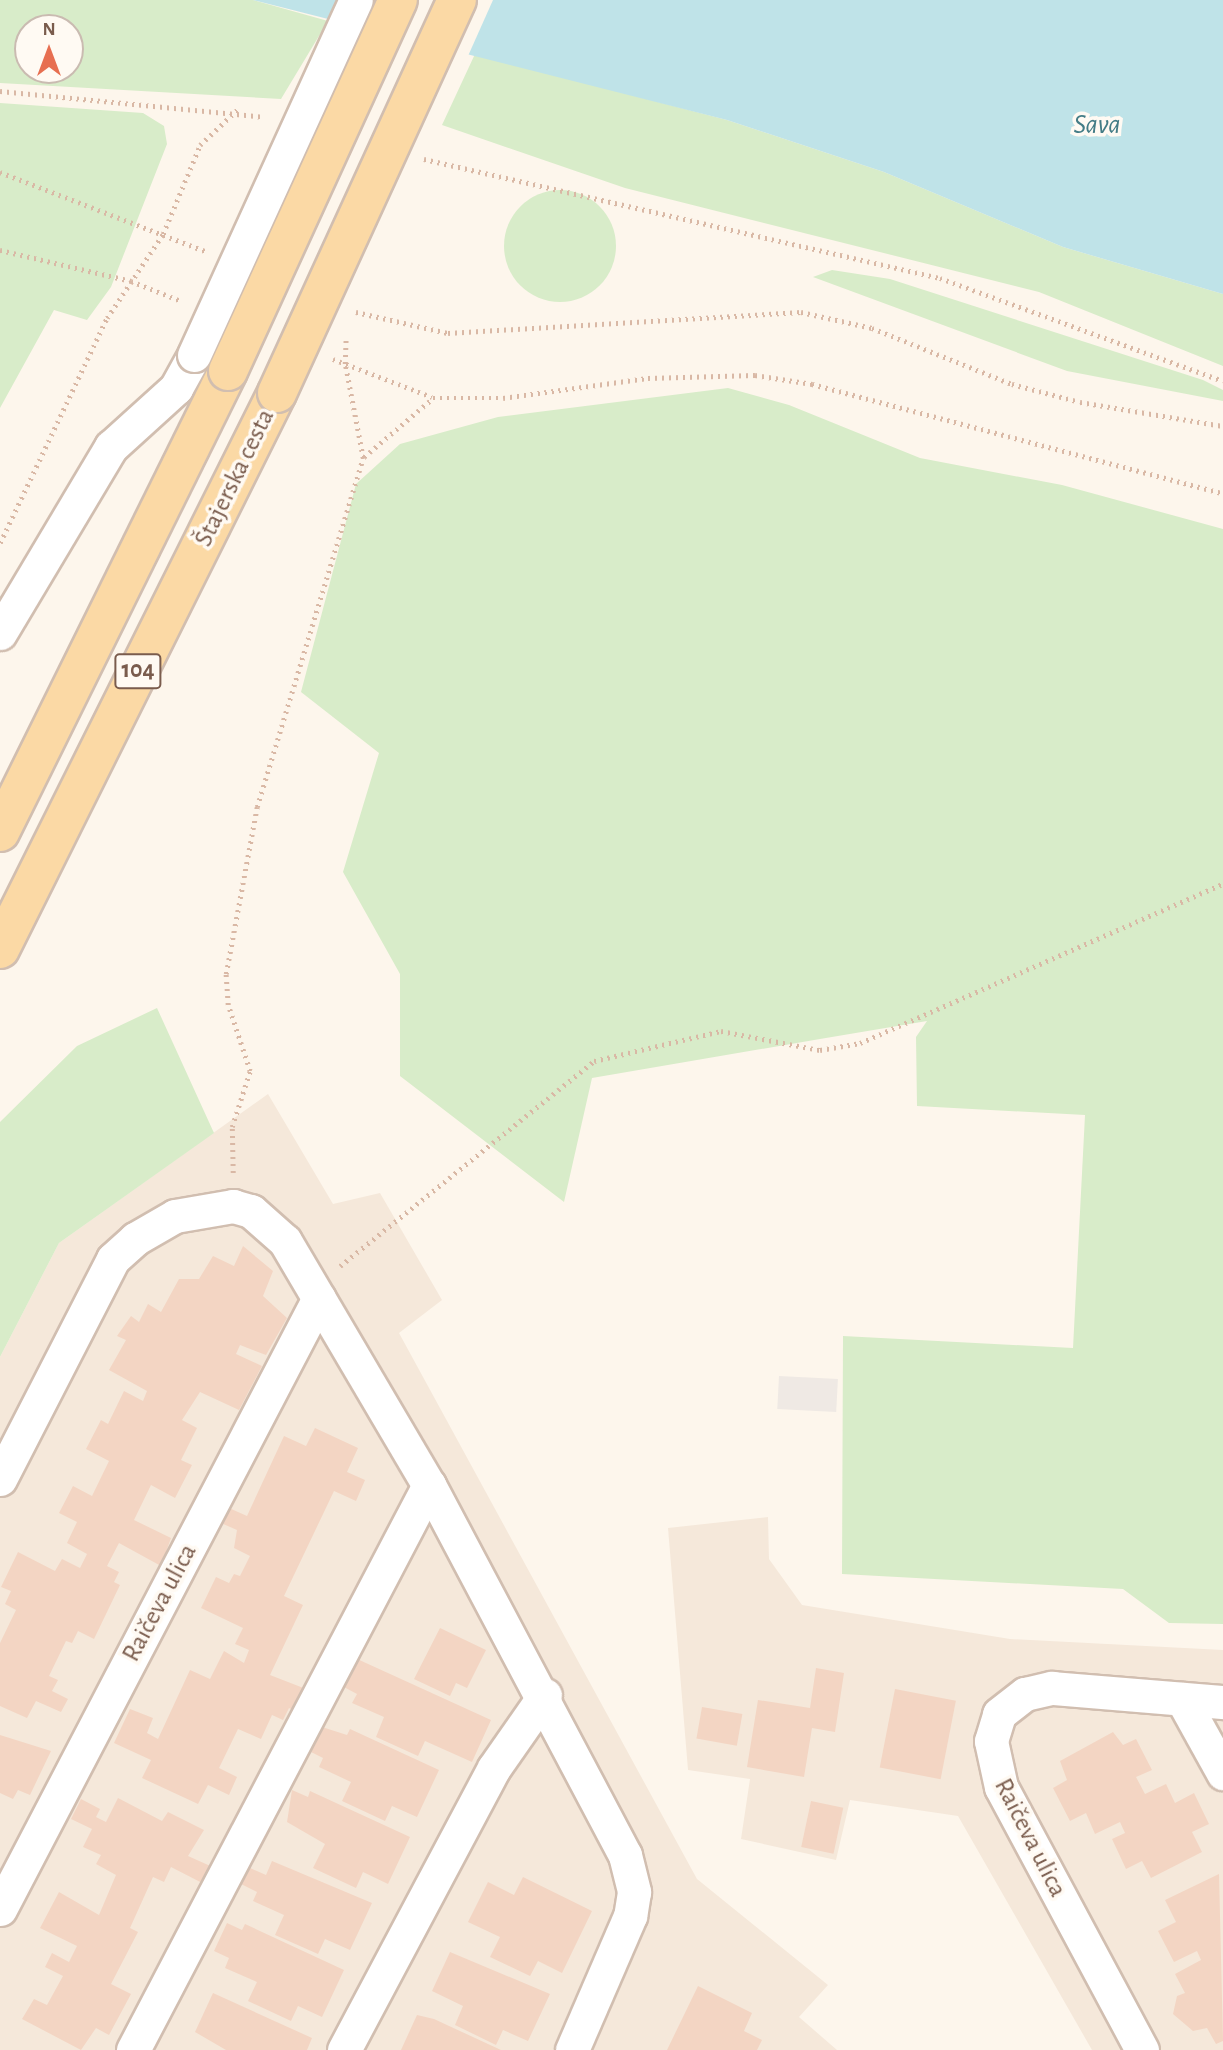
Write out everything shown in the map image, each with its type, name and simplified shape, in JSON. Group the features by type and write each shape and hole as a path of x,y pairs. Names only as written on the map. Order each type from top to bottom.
{"main road":[{"name":"Štajerska cesta","path":"0,832 211,363 398,0"},
{"name":"Štajerska cesta","path":"0,949 277,393 457,0"}],"street":[{"path":"0,633 111,447 176,388 211,363 356,0"},
{"path":"0,1479 113,1259 155,1225 204,1206 233,1206 251,1211 285,1241 429,1485 545,1695 625,1854 634,1892 624,1934 572,2050"},
{"name":"Raičeva ulica","path":"0,1909 319,1298"},
{"path":"134,2050 429,1485"},
{"name":"Raičeva ulica","path":"1142,2050 1001,1787 991,1741 999,1713 1025,1694 1052,1688 1223,1702"},
{"path":"344,2050 494,1768 545,1695"},
{"path":"1182,1699 1223,1773"}],"path":[{"path":"0,91 237,110 275,120"},
{"path":"0,543 107,318 163,234 200,145 237,110"},
{"path":"415,157 940,278 1223,381"},
{"path":"0,172 212,254"},
{"path":"0,250 131,281"},
{"path":"346,308 448,333 801,312 872,328 1012,384 1080,402 1223,426"},
{"path":"233,1206 232,1127 250,1071 228,1005 234,917 300,653 363,458 345,364 346,336 359,313"},
{"path":"363,458 433,398 493,399 648,378 755,375 812,384 1223,493"},
{"path":"319,1298 334,1271 594,1061 720,1031 820,1050 860,1043 1223,884"}],"shaded area":[{"path":"268,1094 333,1204 380,1193 442,1300 399,1333 697,1879 828,1985 799,2017 837,2050 0,2050 0,1357 59,1243"},
{"path":"779,1376 838,1379 836,1412 777,1409"},
{"path":"768,1517 769,1559 802,1605 1010,1639 1223,1650 1223,2050 1092,2050 958,1816 850,1800 836,1860 741,1839 750,1779 688,1770 668,1528"}],"green space":[{"path":"0,0 253,0 328,21 281,99 18,84 84,84 84,14 14,14 14,84 0,83"},
{"path":"475,54 727,120 884,172 1063,247 1223,294 1223,366 1039,292 625,188 442,125"},
{"path":"0,103 143,113 164,126 167,144 111,287 87,320 54,310 0,408"},
{"path":"560,190 581,194 600,206 612,225 616,246 612,267 600,286 581,298 560,302 539,298 520,286 508,267 504,246 508,225 520,206 539,194"},
{"path":"832,270 890,279 1203,380 1223,390 1223,401 1067,371 813,277"},
{"path":"728,388 789,405 920,458 1062,485 1223,529 1223,1624 1169,1623 1123,1589 842,1574 843,1336 1073,1348 1085,1115 917,1106 916,1037 927,1021 592,1078 564,1202 400,1076 400,974 343,872 379,753 301,692 356,484 400,444 498,417"},
{"path":"157,1008 214,1133 59,1243 0,1357 0,1122 77,1046"}],"water":[{"name":"Sava","path":"253,0 1223,0 1223,294 1063,247 884,172 727,120"}],"pier":[{"path":"345,0 493,0 468,56 333,26"}],"building":[{"path":"243,1246 273,1271 263,1296 287,1318 266,1355 240,1345 236,1354 262,1366 239,1410 200,1392 182,1420 197,1428 181,1460 192,1465 175,1498 151,1485 134,1520 171,1538 161,1566 119,1543 107,1566 119,1572 114,1582 120,1585 94,1639 78,1631 72,1643 66,1641 49,1676 58,1680 52,1691 68,1699 61,1712 36,1701 27,1718 0,1706 0,1643 16,1610 5,1604 11,1591 1,1587 18,1552 55,1571 62,1559 80,1568 87,1554 67,1543 77,1522 59,1513 73,1486 92,1496 109,1461 86,1449 101,1420 108,1424 124,1391 143,1401 147,1391 109,1370 126,1340 117,1336 131,1316 139,1322 148,1304 161,1312 179,1279 199,1279 213,1256 234,1266"},
{"path":"315,1428 358,1448 347,1472 365,1480 356,1501 334,1491 284,1596 303,1605 270,1675 306,1689 295,1711 289,1708 283,1720 272,1715 261,1739 238,1729 219,1768 237,1777 229,1795 208,1785 198,1804 142,1778 151,1760 114,1743 130,1709 153,1718 147,1733 158,1739 190,1670 210,1679 224,1651 244,1663 249,1650 235,1644 243,1628 201,1608 216,1577 229,1583 234,1574 240,1576 250,1556 234,1548 237,1530 221,1523 229,1508 247,1516 284,1436 306,1446"},
{"path":"440,1628 486,1650 467,1688 456,1683 450,1696 414,1679"},
{"path":"355,1658 491,1720 472,1762 425,1741 418,1756 376,1737 384,1717 352,1703 357,1694 342,1686"},
{"path":"816,1668 844,1673 835,1732 812,1728 804,1777 747,1767 758,1700 810,1708"},
{"path":"895,1689 956,1701 941,1779 880,1768"},
{"path":"702,1707 742,1714 737,1746 696,1739"},
{"path":"322,1727 347,1735 350,1729 439,1770 417,1817 392,1806 385,1821 342,1801 351,1782 319,1767 323,1758 311,1752"},
{"path":"1113,1732 1123,1745 1136,1739 1152,1770 1136,1777 1145,1794 1166,1784 1175,1803 1194,1793 1209,1824 1192,1832 1202,1852 1151,1878 1142,1861 1126,1869 1112,1839 1125,1833 1120,1822 1095,1834 1086,1813 1070,1821 1053,1788 1067,1780 1060,1761"},
{"path":"0,1735 51,1751 30,1795 18,1790 13,1799 0,1793"},
{"path":"292,1790 308,1797 310,1791 410,1837 388,1884 363,1872 356,1888 313,1868 325,1844 287,1822"},
{"path":"118,1798 162,1821 168,1812 204,1830 188,1856 217,1869 208,1886 171,1867 164,1882 153,1877 130,1928 138,1932 111,1984 131,1994 109,2035 96,2028 81,2050 22,2019 34,1999 47,2005 63,1976 45,1967 52,1953 69,1962 77,1946 40,1928 59,1892 99,1915 116,1875 96,1864 101,1855 83,1847 92,1829 71,1819 81,1799 100,1809 96,1817 106,1822"},
{"path":"811,1801 843,1808 834,1854 801,1847"},
{"path":"272,1861 372,1903 350,1950 325,1939 318,1954 275,1935 284,1915 253,1901 257,1892 241,1884 250,1868 266,1875"},
{"path":"1219,1874 1223,2041 1216,2044 1207,2028 1193,2031 1173,2014 1177,1996 1185,1993 1175,1974 1201,1960 1197,1951 1174,1962 1158,1931 1176,1922 1165,1900"},
{"path":"523,1877 592,1911 562,1973 538,1961 530,1976 490,1957 500,1937 468,1922 488,1882 514,1895"},
{"path":"227,1923 242,1930 245,1924 344,1970 322,2017 298,2006 291,2021 248,2001 257,1982 225,1968 229,1958 214,1951"},
{"path":"450,1952 550,1994 528,2041 503,2030 496,2045 455,2025 463,2006 432,1991"},
{"path":"698,1986 752,2013 744,2031 762,2040 757,2050 667,2050"},
{"path":"213,1993 312,2038 307,2050 226,2050 195,2032"},
{"path":"417,2015 434,2019 501,2050 401,2050"}]}
